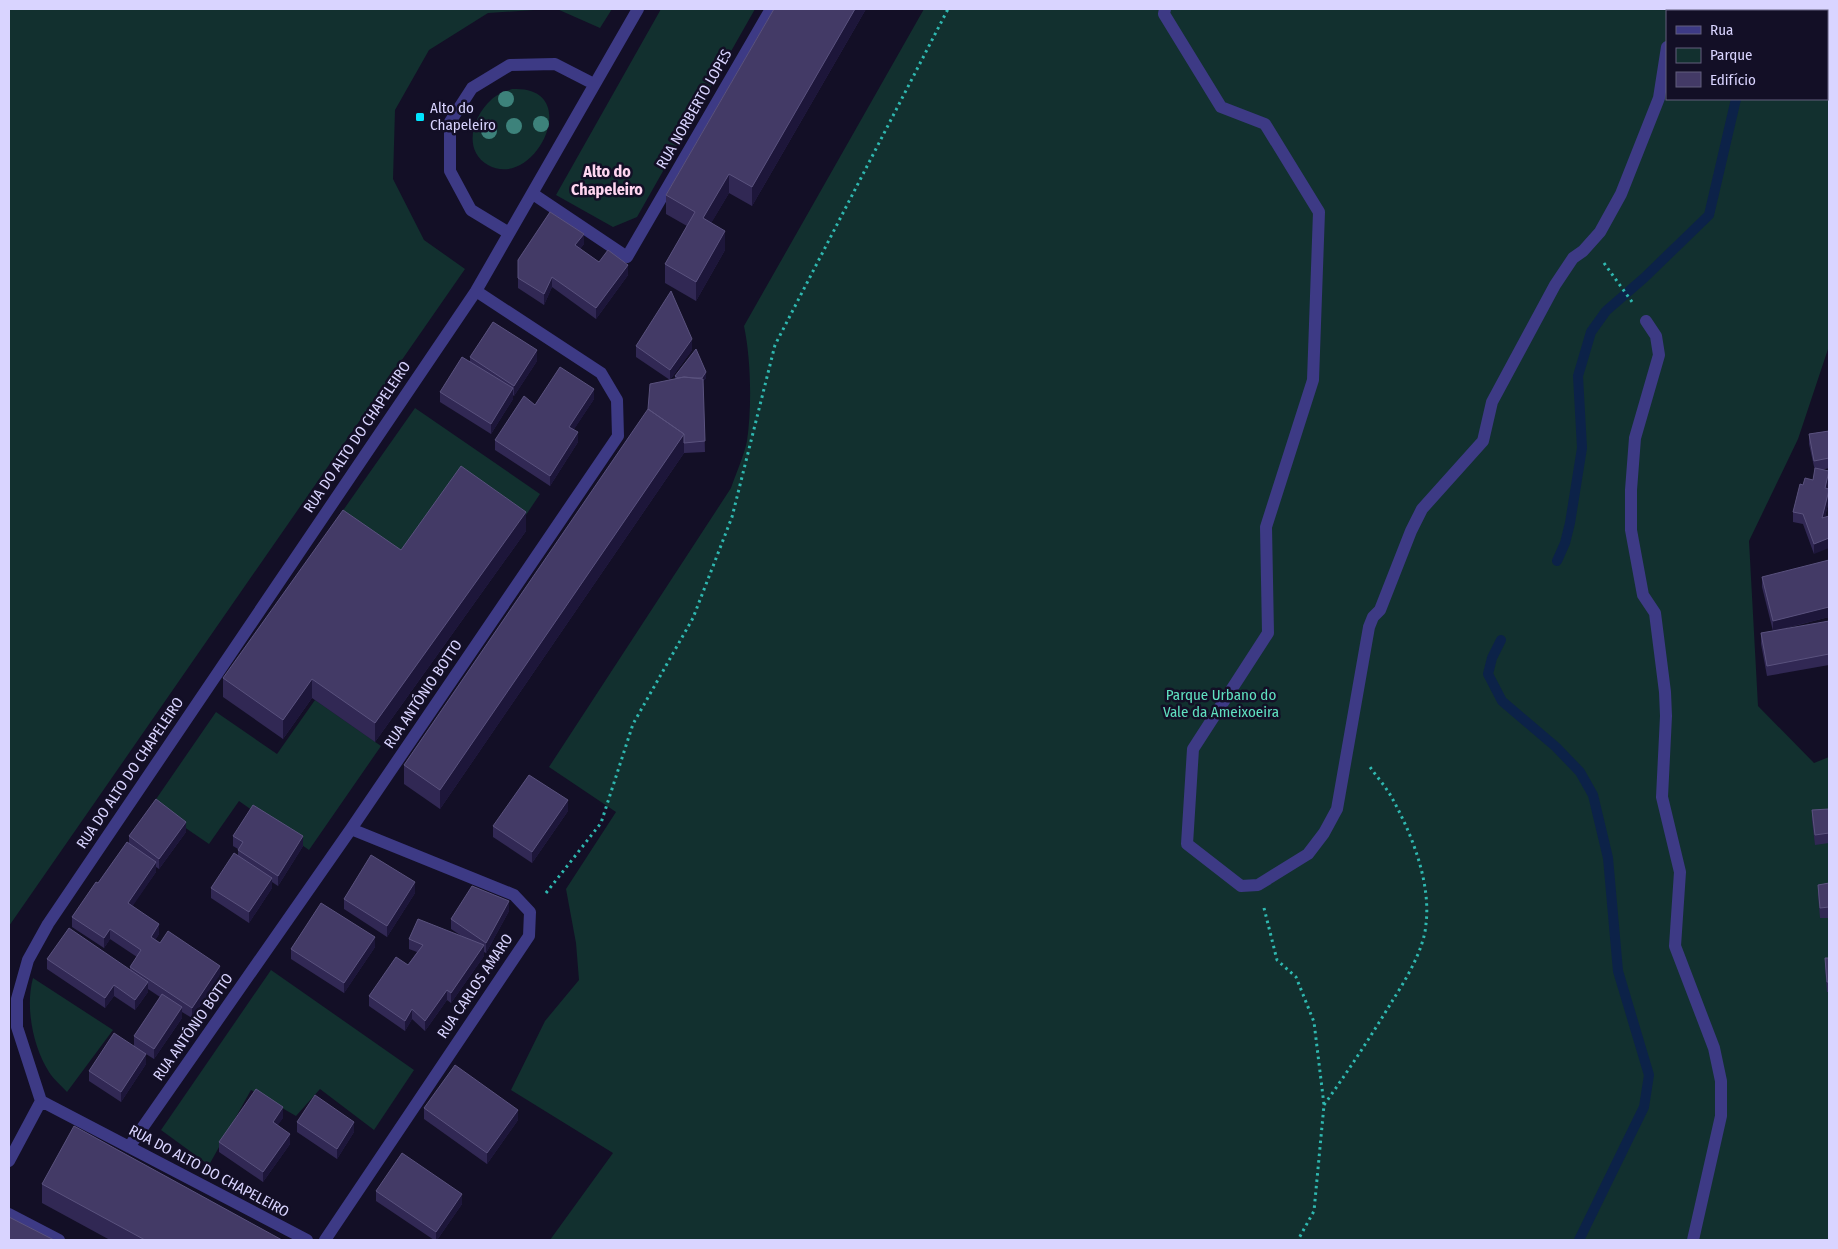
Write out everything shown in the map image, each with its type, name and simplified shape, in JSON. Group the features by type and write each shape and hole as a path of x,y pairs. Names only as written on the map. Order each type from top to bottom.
{"street":[{"name":"RUA DO ALTO DO CHAPELEIRO","path":"307,1240 41,1101 17,1027 17,999 28,960 48,924 476,291 638,9"},
{"name":"RUA NORBERTO LOPES","path":"533,194 626,257 772,9"},
{"path":"1165,9 1164,14 1221,107 1265,124 1319,212 1313,380 1266,527 1268,633 1193,749 1187,844 1241,886 1258,885 1308,854 1324,833 1337,809 1369,627 1373,617 1380,610 1411,532 1422,510 1483,441 1492,402 1550,293 1573,258 1583,251 1600,232 1621,194 1659,98 1666,52"},
{"path":"509,233 471,210 450,171 450,122 472,88 510,65 555,64 594,84"},
{"name":"RUA ANTÓNIO BOTTO","path":"128,1147 351,829 618,436 617,400 601,373 476,291"},
{"path":"1646,321 1656,336 1659,355 1635,438 1631,490 1631,530 1643,595 1654,613 1665,692 1666,716 1662,797 1680,872 1675,946 1714,1048 1721,1081 1721,1116 1693,1240"},
{"path":"351,829 514,895 530,912"},
{"name":"RUA CARLOS AMARO","path":"324,1240 528,936 530,912"},
{"path":"9,1161 41,1101"},
{"path":"9,1214 60,1240"}],"path":[{"path":"530,912 601,824 633,724 693,618 732,517 775,345 948,9"},
{"path":"1608,269 1646,321"},
{"path":"1324,1105 1366,1046 1398,992 1416,960 1426,925 1426,890 1419,858 1392,797 1350,741"},
{"path":"1258,885 1277,960 1296,977 1314,1022 1324,1105 1314,1212 1298,1240"}],"green space":[{"path":"9,9 549,9 488,13 429,50 395,110 393,179 424,240 465,269 9,926"},
{"path":"557,9 612,9 600,28"},
{"path":"661,9 755,9 637,217 613,227 556,195"},
{"name":"Parque Urbano do Vale da Ameixoeira","path":"924,9 1829,9 1829,346 1798,439 1749,541 1758,706 1814,763 1829,757 1829,1240 550,1240 613,1153 511,1090 545,1021 579,980 576,943 566,889 616,812 549,767 731,488 746,447 749,428 749,368 744,326"},
{"path":"512,89 534,92 546,103 549,118 545,136 536,152 522,164 506,169 488,165 480,159 475,151 473,133 479,115 491,100 501,93"},
{"path":"415,408 540,494 524,518 401,564 337,519"},
{"path":"315,700 381,746 309,850 239,801 209,844 152,805 216,712 277,754"},
{"path":"271,970 414,1070 374,1130 320,1089 296,1116 251,1090 209,1165 161,1130"},
{"path":"33,978 113,1030 67,1092 49,1072 43,1062 35,1039 30,1014"}],"building":[{"path":"774,9 855,9 752,187 729,174 703,218 725,231 696,282 665,264 695,212 666,195"},
{"path":"550,212 584,234 575,245 599,262 608,250 628,265 596,308 552,277 544,294 518,278 518,260"},
{"path":"671,291 692,339 670,370 636,346"},
{"path":"493,322 537,350 514,386 470,357"},
{"path":"696,349 706,372 702,378 678,378 675,376"},
{"path":"462,357 513,388 491,424 440,392"},
{"path":"560,367 594,389 569,427 578,432 550,476 495,440 524,396 535,405"},
{"path":"684,377 703,379 705,441 684,443 684,434 648,409 650,384"},
{"path":"648,409 684,434 440,790 404,765"},
{"path":"1829,431 1829,458 1814,461 1809,434"},
{"path":"461,466 526,512 375,723 312,679 283,720 223,678 343,510 401,550"},
{"path":"1815,468 1829,471 1825,488 1829,490 1822,518 1829,516 1829,538 1814,544 1803,514 1793,512 1800,484 1803,485 1805,478 1813,480"},
{"path":"1829,560 1829,607 1773,621 1762,577"},
{"path":"1829,621 1829,654 1767,666 1761,633"},
{"path":"529,775 568,800 532,852 493,826"},
{"path":"156,799 186,822 159,859 129,836"},
{"path":"253,805 303,836 278,876 238,850 243,842 233,836"},
{"path":"1829,809 1829,833 1815,835 1812,810"},
{"path":"127,842 156,862 128,903 159,924 151,937 160,943 168,931 220,966 192,1008 130,967 141,950 110,929 104,938 72,917"},
{"path":"234,853 272,878 249,912 211,888"},
{"path":"371,855 415,882 387,926 344,899"},
{"path":"1829,883 1829,907 1820,908 1818,885"},
{"path":"472,886 509,901 486,943 451,919"},
{"path":"321,903 375,937 344,983 291,949"},
{"path":"418,919 484,945 451,993 447,990 425,1021 412,1009 405,1021 369,996 396,957 408,965 423,945 409,939"},
{"path":"69,928 148,982 135,1000 114,985 105,998 47,959"},
{"path":"1825,958 1829,958 1829,982 1827,982"},
{"path":"162,994 182,1007 154,1049 134,1036"},
{"path":"114,1033 146,1054 121,1092 89,1071"},
{"path":"455,1065 518,1110 487,1153 424,1108"},
{"path":"256,1089 283,1107 273,1122 290,1134 263,1172 219,1142"},
{"path":"315,1095 354,1122 337,1149 297,1122"},
{"path":"74,1126 282,1240 145,1240 42,1184"},
{"path":"402,1153 462,1194 436,1232 376,1191"},
{"path":"9,1217 54,1240 9,1240"}],"waterway":[{"path":"1557,561 1565,543 1570,523 1582,448 1578,376 1591,332 1606,311 1644,278 1709,215 1736,100"},
{"path":"1501,640 1492,658 1488,674 1502,701 1556,747 1580,772 1593,795 1608,858 1618,971 1649,1075 1644,1107 1579,1240"}],"place":[{"name":"Alto do Chapeleiro","path":"420,117"}],"district":[{"name":"Alto do Chapeleiro","path":"607,180"}]}
